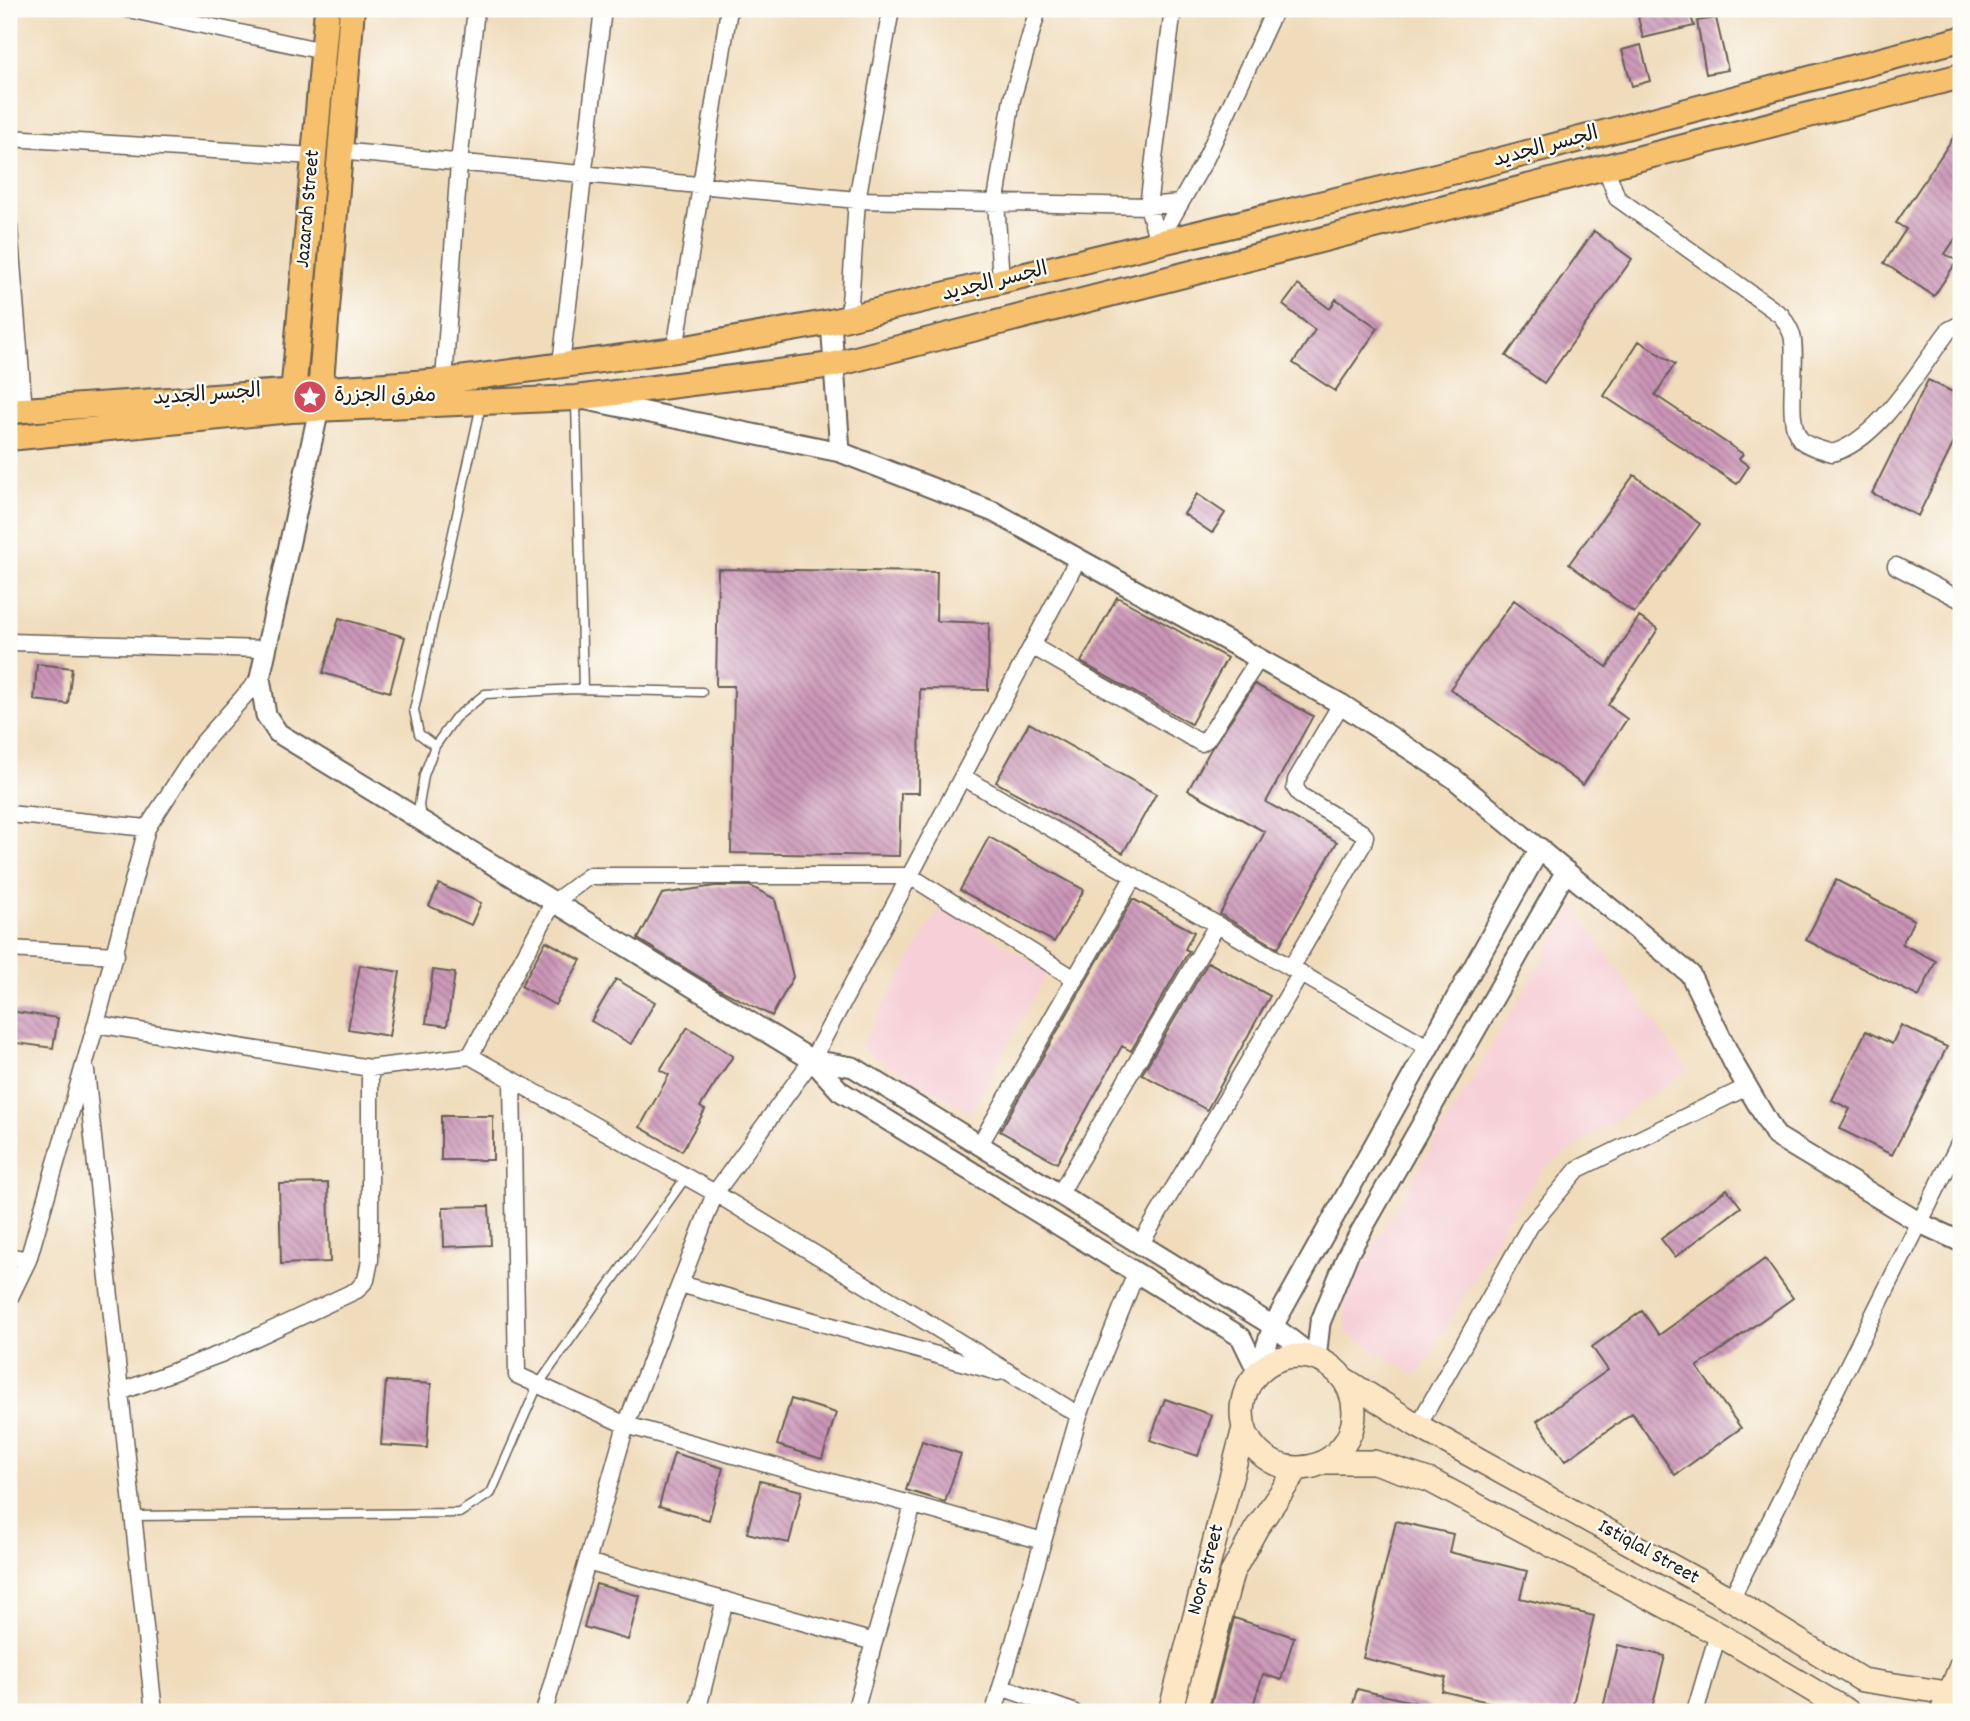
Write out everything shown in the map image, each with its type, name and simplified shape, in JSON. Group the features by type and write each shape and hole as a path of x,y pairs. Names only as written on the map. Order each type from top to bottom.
{"main road":[{"name":"Jazarah Street","path":"292,399 327,9"},
{"name":"Jazarah Street","path":"320,398 352,9"},
{"name":"الجسر الجديد","path":"320,398 675,350 840,320 1485,164 1961,39"},
{"name":"الجسر الجديد","path":"17,410 320,398 482,401 576,398 832,365 1961,76"},
{"name":"الجسر الجديد","path":"9,438 292,399"},
{"path":"1285,1357 1316,1359 1336,1371 1352,1396 1353,1415 1349,1434 1339,1450 1324,1462 1298,1468 1280,1465 1264,1457 1252,1444 1244,1428 1243,1398 1258,1372 1285,1357"},
{"name":"Istiqlal Street","path":"1343,1379 1419,1426 1731,1599 1861,1680 1951,1700"},
{"name":"Noor Street","path":"1170,1712 1244,1428"},
{"name":"Istiqlal Street","path":"1324,1462 1374,1462 1431,1481 1718,1634 1849,1712"},
{"name":"Noor Street","path":"1195,1712 1232,1573 1256,1529 1298,1468"},
{"path":"1951,1700 1961,1666"}],"street":[{"path":"128,9 323,51"},
{"path":"444,381 459,163 476,9"},
{"path":"561,364 603,9"},
{"path":"675,350 729,9"},
{"path":"840,452 832,365 857,200 891,9"},
{"path":"1158,242 1148,206 1173,9"},
{"path":"1158,242 1205,160 1275,9"},
{"path":"1001,282 996,200 1012,99 1036,16"},
{"path":"9,138 314,156"},
{"path":"339,151 857,200 996,200 1148,206 1180,204"},
{"path":"1606,168 1617,198 1782,316 1791,332 1795,366 1793,420 1796,433 1804,443 1832,453 1865,438 1891,410 1949,330 1961,324"},
{"path":"9,227 17,410"},
{"path":"320,398 260,678 266,715 278,733 422,824 812,1060 840,1091 1241,1337 1258,1372"},
{"path":"576,398 840,452 994,512 1259,657 1340,705 1452,777 1690,974 1747,1087 1776,1136 1920,1223 1961,1242"},
{"path":"544,1712 626,1425 715,1193 812,1060 1078,559"},
{"path":"1896,566 1961,600"},
{"path":"9,642 267,649"},
{"path":"1032,646 1191,741 1201,743 1207,739 1259,657"},
{"path":"9,1299 28,1260 116,955 147,828 201,745 260,678"},
{"path":"1140,1245 1296,970 1363,844 1365,836 1361,832 1301,796 1295,788 1296,780 1340,705"},
{"path":"962,777 1429,1048"},
{"path":"9,814 147,828"},
{"path":"1258,1372 1273,1326 1540,848"},
{"path":"1316,1359 1320,1323 1348,1254 1566,871"},
{"path":"470,1056 553,903 589,876 910,876 1074,979"},
{"path":"979,1146 1133,876"},
{"path":"1059,1195 1217,925"},
{"path":"9,949 116,955"},
{"path":"96,1024 370,1068 470,1056 715,1193 1079,1415"},
{"path":"812,1060 853,1067 1273,1326 1316,1359"},
{"path":"85,1063 154,1712"},
{"path":"120,1392 223,1353 356,1290 366,1280 370,1260 370,1068"},
{"path":"512,1080 517,1375 626,1425 1043,1541"},
{"path":"1419,1426 1530,1226 1578,1169 1747,1087"},
{"path":"1731,1599 1961,1140"},
{"path":"9,1256 28,1260"},
{"path":"994,1712 1079,1415 1136,1273"},
{"path":"680,1284 1016,1377"},
{"path":"855,1712 913,1505"},
{"path":"587,1562 874,1642"},
{"path":"697,1712 725,1600"},
{"path":"1695,1712 1718,1634"},
{"path":"1001,1687 1073,1712"}],"lane":[{"path":"576,398 583,689"},
{"path":"435,746 419,734 414,710 482,401"},
{"path":"422,824 419,805 424,775 435,746 455,718 485,694 583,689 702,692"},
{"path":"133,1516 459,1513 491,1493 538,1385 685,1177"}],"shaded area":[{"path":"941,906 1048,972 971,1113 860,1048"},
{"path":"1574,907 1688,1070 1542,1170 1507,1219 1418,1377 1347,1333 1344,1296"}],"building":[{"path":"1671,9 1689,9 1694,26 1643,38 1638,17"},
{"path":"1716,18 1728,70 1706,74 1697,21"},
{"path":"1641,45 1650,81 1632,86 1622,50"},
{"path":"1961,126 1961,230 1945,254 1957,261 1934,296 1884,263 1906,229 1896,223"},
{"path":"1594,231 1632,259 1544,383 1506,356"},
{"path":"1298,285 1330,309 1336,299 1378,328 1335,391 1293,363 1315,330 1283,305"},
{"path":"1639,341 1675,364 1655,395 1743,454 1739,459 1749,466 1737,484 1604,396"},
{"path":"1928,380 1961,396 1961,428 1918,516 1872,493"},
{"path":"1634,475 1700,524 1634,613 1569,564"},
{"path":"1197,494 1225,513 1212,533 1184,514"},
{"path":"718,569 937,572 936,621 989,623 988,690 920,689 919,793 901,793 899,856 731,853 734,686 716,686"},
{"path":"1117,597 1227,658 1191,724 1081,662"},
{"path":"1514,600 1607,667 1639,617 1658,629 1608,705 1627,719 1583,785 1450,689"},
{"path":"339,618 405,637 390,692 323,673"},
{"path":"37,664 72,668 68,704 34,700"},
{"path":"1255,684 1313,716 1266,802 1337,842 1278,948 1220,914 1265,832 1188,790 1211,749"},
{"path":"1029,723 1156,794 1123,853 996,782"},
{"path":"989,837 1084,890 1054,942 960,890"},
{"path":"1836,880 1914,920 1902,944 1936,961 1919,997 1806,940"},
{"path":"439,884 481,903 471,925 429,906"},
{"path":"715,886 750,886 775,899 793,977 772,1016 719,989 638,939 662,894"},
{"path":"1133,899 1194,932 1185,949 1189,951 1131,1051 1122,1046 1057,1163 1000,1131"},
{"path":"546,941 581,960 555,1005 521,986"},
{"path":"1208,962 1270,996 1207,1110 1142,1074"},
{"path":"360,965 400,972 389,1036 348,1029"},
{"path":"433,970 455,973 447,1026 426,1023"},
{"path":"616,979 655,1002 631,1044 591,1021"},
{"path":"9,1011 58,1018 53,1048 9,1042"},
{"path":"1901,1025 1947,1047 1892,1155 1840,1129 1850,1109 1832,1100 1866,1031 1892,1044"},
{"path":"688,1027 733,1056 700,1107 705,1110 682,1151 640,1127 669,1075 660,1070"},
{"path":"441,1116 493,1116 493,1160 441,1160"},
{"path":"328,1183 330,1262 281,1264 279,1184"},
{"path":"1727,1189 1741,1207 1675,1257 1661,1239"},
{"path":"489,1206 491,1245 444,1247 443,1207"},
{"path":"1765,1259 1793,1298 1697,1367 1741,1428 1675,1475 1632,1413 1565,1461 1537,1421 1608,1370 1592,1347 1642,1311 1659,1335"},
{"path":"386,1381 431,1384 427,1448 381,1445"},
{"path":"791,1399 836,1413 822,1459 777,1445"},
{"path":"1165,1399 1212,1415 1198,1456 1150,1440"},
{"path":"922,1441 961,1454 945,1502 906,1490"},
{"path":"674,1453 723,1468 709,1520 659,1506"},
{"path":"760,1481 802,1491 789,1543 747,1533"},
{"path":"1396,1521 1453,1534 1449,1552 1527,1571 1520,1598 1594,1616 1571,1712 1530,1712 1442,1691 1446,1678 1363,1658"},
{"path":"596,1584 640,1596 628,1640 584,1627"},
{"path":"1234,1618 1294,1637 1281,1680 1263,1674 1251,1712 1209,1712"},
{"path":"1618,1645 1665,1656 1651,1712 1602,1712"},
{"path":"1357,1689 1430,1706 1429,1712 1351,1712"}],"place":[{"name":"مفرق الجزرة","path":"310,397"}]}
